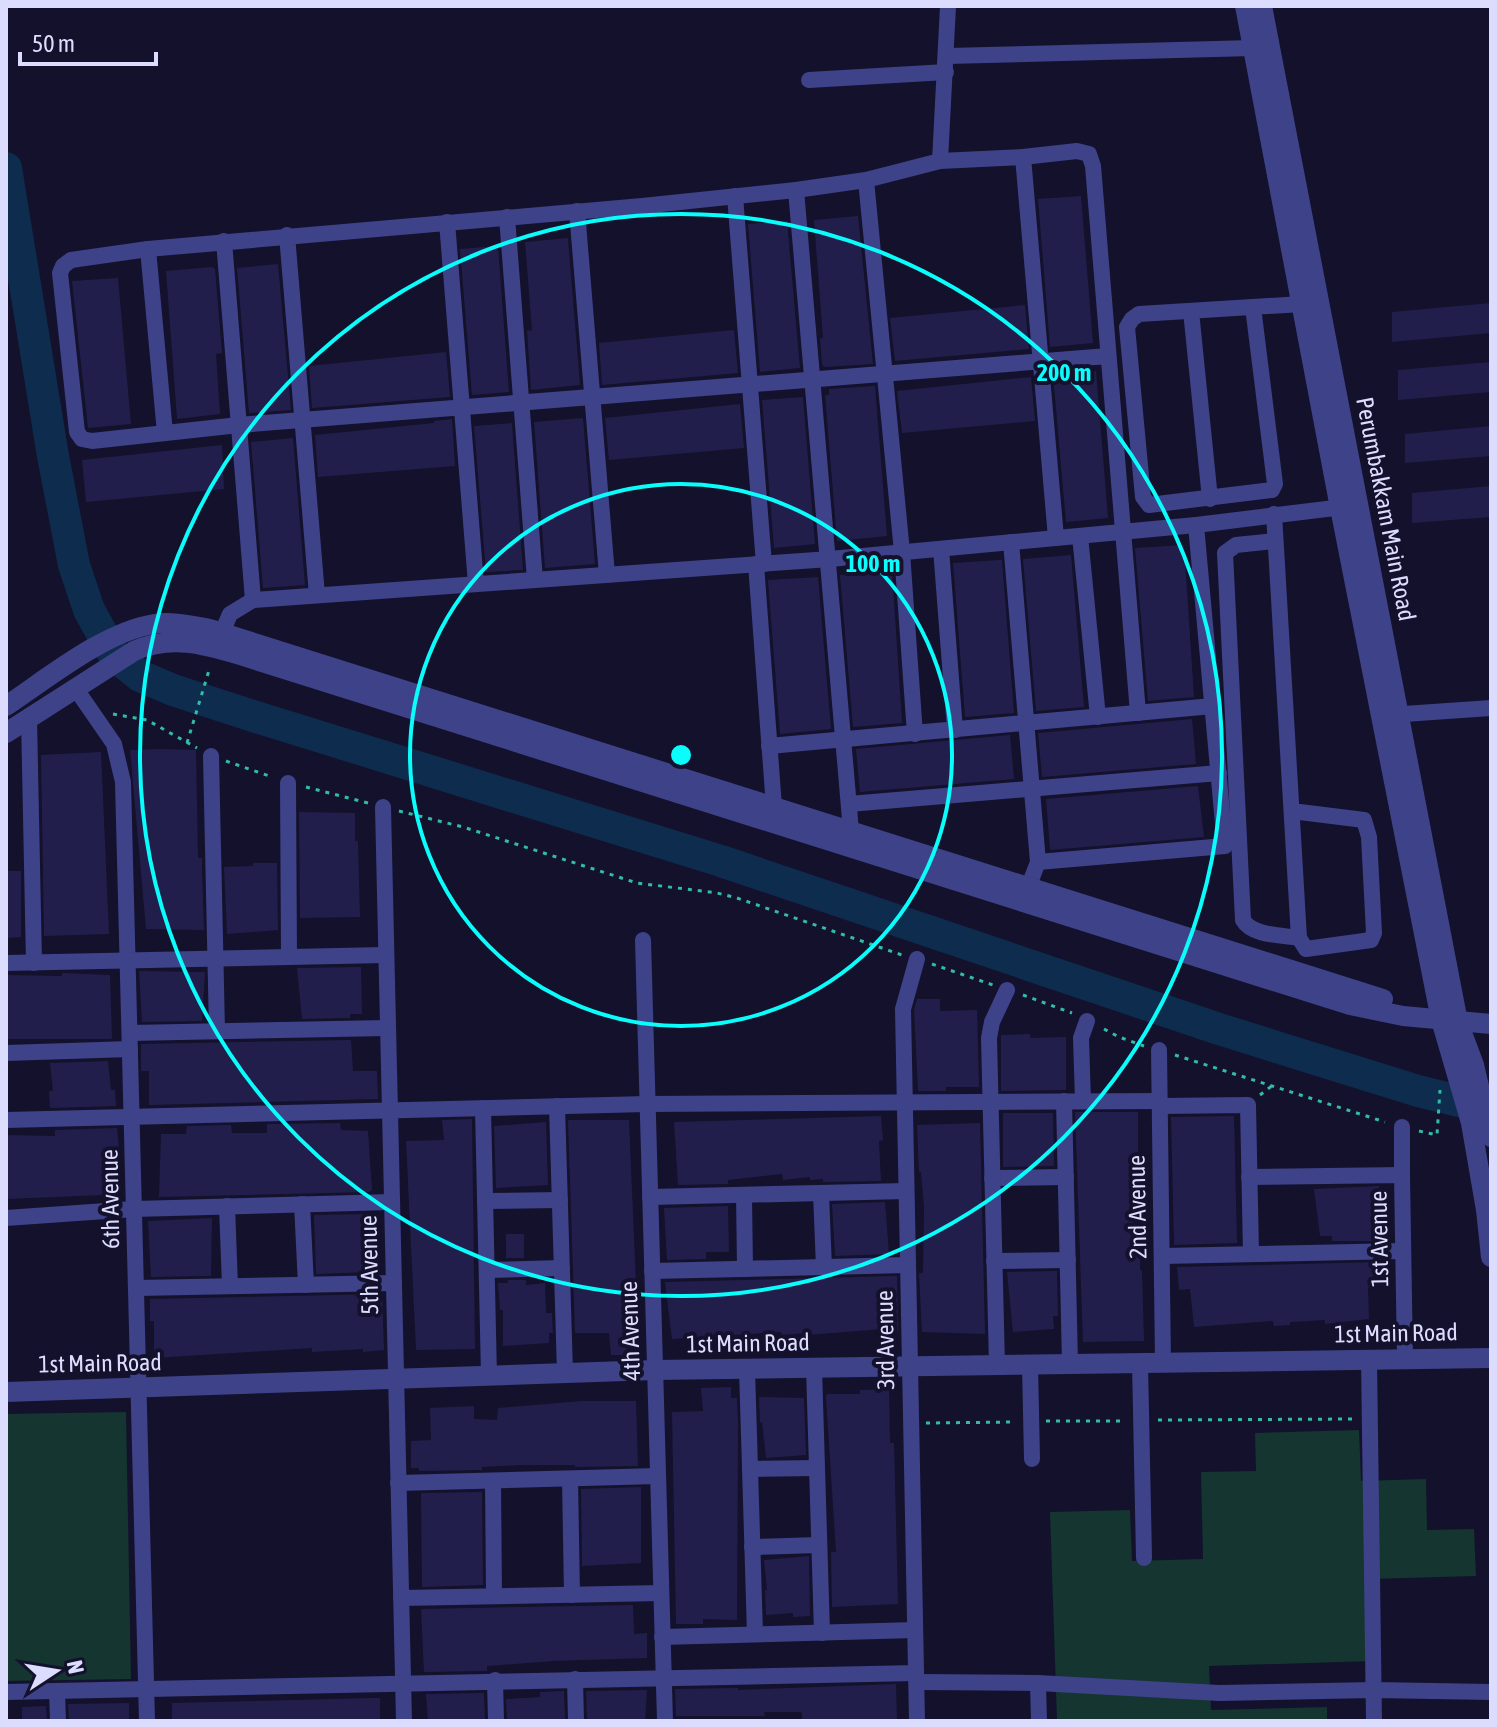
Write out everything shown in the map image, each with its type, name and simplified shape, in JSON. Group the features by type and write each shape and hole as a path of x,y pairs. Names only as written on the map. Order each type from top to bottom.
{"street":[{"path":"940,161 948,6"},
{"name":"Perumbakkam Main Road","path":"1245,6 1301,304 1349,506"},
{"name":"Perumbakkam Main Road","path":"1262,6 1349,506 1449,1014 1467,1074"},
{"path":"809,80 946,64 1253,48"},
{"path":"1108,356 239,425 92,441 82,439 77,432 60,273 71,260 148,249 796,190 866,180 940,161 1077,151 1089,154 1093,166 1138,713"},
{"path":"1023,157 1056,538"},
{"path":"866,180 902,552 915,734"},
{"path":"796,190 851,831"},
{"path":"735,196 750,385 774,807"},
{"path":"577,211 607,575"},
{"path":"507,217 535,580"},
{"path":"447,222 476,584"},
{"path":"287,235 317,595"},
{"path":"224,241 253,600"},
{"path":"148,249 165,433"},
{"path":"1253,307 1275,484 1272,490 1149,505 1143,497 1127,327 1132,319 1139,314 1301,304"},
{"path":"1191,311 1210,499"},
{"path":"216,647 230,614 253,600 830,559 1196,525 1349,506"},
{"path":"1274,514 1299,938 1306,949 1374,937 1369,837 1364,820 1292,811"},
{"path":"1038,862 1225,846 1196,525"},
{"path":"1080,536 1098,717"},
{"path":"1275,541 1236,545 1225,553 1243,920 1254,930 1299,938"},
{"path":"1011,542 1038,862 1028,888"},
{"path":"941,549 955,730"},
{"path":"6,733 84,683 156,624 181,624 216,647 1350,1005 1392,1014 1491,1010"},
{"path":"6,706 118,636 144,636"},
{"path":"216,647 774,807 1368,996 1491,1024"},
{"name":"6th Avenue","path":"84,683 93,713 114,744 123,782 147,1721"},
{"path":"769,746 1213,706"},
{"path":"1391,715 1491,708"},
{"path":"29,718 34,963"},
{"path":"211,756 217,1031"},
{"path":"849,804 1219,773"},
{"path":"288,783 289,957"},
{"name":"5th Avenue","path":"383,807 404,1721"},
{"name":"4th Avenue","path":"643,940 665,1721"},
{"path":"6,963 385,955"},
{"name":"3rd Avenue","path":"917,959 903,1009 917,1721"},
{"path":"997,1365 990,1101 992,1022 1007,990"},
{"path":"1083,1101 1081,1045 1087,1021"},
{"path":"6,1053 217,1031 387,1028"},
{"name":"2nd Avenue","path":"1159,1050 1163,1362"},
{"path":"1467,1074 1491,1137"},
{"path":"1467,1074 1491,1257"},
{"path":"1064,1101 1070,1364"},
{"path":"6,1120 647,1104 1083,1101 1248,1105 1251,1254"},
{"path":"557,1106 565,1373"},
{"path":"483,1108 489,1376"},
{"path":"1402,1127 1402,1175"},
{"name":"1st Avenue","path":"1249,1177 1402,1175 1405,1359"},
{"path":"992,1178 1066,1177"},
{"path":"650,1197 906,1191"},
{"path":"821,1193 824,1268"},
{"path":"744,1195 745,1269"},
{"path":"485,1201 560,1200"},
{"path":"6,1218 134,1209 392,1202"},
{"path":"302,1204 306,1285"},
{"path":"227,1206 230,1286"},
{"path":"1162,1256 1403,1251"},
{"path":"994,1261 1068,1260"},
{"path":"652,1271 908,1265"},
{"path":"487,1270 562,1268"},
{"path":"136,1288 394,1283"},
{"name":"1st Main Road","path":"6,1392 655,1370 1491,1358"},
{"path":"1369,1360 1374,1721"},
{"path":"1140,1363 1144,1558"},
{"path":"1030,1365 1032,1459"},
{"path":"814,1368 822,1633"},
{"path":"747,1369 755,1634"},
{"path":"750,1469 817,1468"},
{"path":"398,1483 658,1476"},
{"path":"570,1479 572,1595"},
{"path":"493,1481 494,1596"},
{"path":"752,1547 819,1545"},
{"path":"401,1598 661,1593"},
{"path":"662,1637 915,1630"},
{"path":"6,1692 495,1680 916,1678 1219,1693 1374,1690 1491,1692"},
{"path":"575,1679 576,1721"},
{"path":"495,1680 496,1721"},
{"path":"1038,1683 1039,1721"},
{"path":"57,1691 58,1721"}],"path":[{"path":"187,743 216,647"},
{"path":"93,713 147,720 211,756 288,783 463,827 637,883 737,898 1007,990 1119,1037 1402,1127 1437,1135"}],"green space":[{"path":"126,1412 131,1679 6,1681 6,1414"},
{"path":"1359,1430 1361,1481 1426,1479 1427,1530 1474,1529 1476,1576 1369,1579 1372,1661 1209,1666 1211,1710 1327,1707 1327,1721 1057,1721 1050,1512 1130,1510 1132,1561 1203,1559 1201,1472 1256,1471 1255,1433"}],"building":[{"path":"1081,196 1093,343 1050,347 1038,199"},
{"path":"858,216 873,364 825,367 822,365 820,338 823,338 814,220"},
{"path":"787,221 800,368 760,372 748,224"},
{"path":"568,238 580,385 531,390 527,331 532,330 525,242"},
{"path":"498,246 509,392 472,395 460,249"},
{"path":"278,264 291,410 249,413 237,268"},
{"path":"215,269 222,353 216,354 220,414 177,419 166,271"},
{"path":"118,278 131,424 88,428 72,281"},
{"path":"1491,303 1491,333 1392,342 1392,312"},
{"path":"1025,305 1029,349 895,361 890,318"},
{"path":"734,330 738,373 602,385 599,343"},
{"path":"446,352 450,397 312,408 309,366"},
{"path":"1491,362 1491,392 1398,400 1398,370"},
{"path":"1096,371 1108,518 1066,522 1053,375"},
{"path":"1031,377 1035,421 902,433 897,391"},
{"path":"875,386 887,536 837,541 825,395 829,395 829,389"},
{"path":"803,397 815,544 774,548 762,400"},
{"path":"740,404 744,448 609,460 605,418"},
{"path":"583,418 595,564 545,568 534,422"},
{"path":"452,419 455,466 318,477 315,435"},
{"path":"512,423 523,570 486,572 474,426"},
{"path":"1491,426 1491,456 1405,463 1405,434"},
{"path":"293,438 305,585 263,588 251,442"},
{"path":"222,445 224,489 86,502 82,460"},
{"path":"1491,486 1491,517 1412,523 1412,493"},
{"path":"1184,545 1194,697 1148,701 1135,548"},
{"path":"1071,555 1084,707 1036,711 1023,559"},
{"path":"1002,560 1014,713 965,717 953,563"},
{"path":"892,570 902,723 853,727 840,575"},
{"path":"818,577 831,729 780,734 768,580"},
{"path":"1192,719 1196,764 1042,777 1038,733"},
{"path":"1010,735 1014,779 860,792 856,749"},
{"path":"130,750 196,750 198,858 202,858 204,930 146,929"},
{"path":"101,752 109,934 44,936 41,755"},
{"path":"1198,786 1204,837 1050,850 1046,799"},
{"path":"299,812 355,813 360,917 300,918"},
{"path":"253,863 277,863 278,930 227,934 224,867 253,866"},
{"path":"6,871 21,871 21,937 6,938"},
{"path":"361,967 362,1014 350,1014 350,1018 302,1019 297,968"},
{"path":"139,971 205,972 202,1021 142,1022"},
{"path":"62,973 110,975 112,1039 6,1039 6,975 62,976"},
{"path":"917,999 940,999 940,1011 977,1010 979,1087 918,1091 914,1010"},
{"path":"1030,1034 1030,1038 1066,1037 1066,1090 1001,1091 1001,1035"},
{"path":"351,1040 353,1071 377,1071 378,1099 149,1105 149,1071 141,1071 141,1044"},
{"path":"108,1061 116,1106 50,1108 49,1091 53,1091 50,1063"},
{"path":"1075,1112 1138,1112 1144,1341 1083,1342"},
{"path":"1003,1113 1053,1113 1054,1166 1003,1167"},
{"path":"881,1116 881,1181 823,1182 823,1179 810,1180 810,1177 783,1180 782,1174 728,1180 728,1184 678,1185 674,1122"},
{"path":"1234,1116 1237,1243 1174,1245 1171,1117"},
{"path":"472,1119 475,1349 416,1350 406,1141 444,1140 442,1120"},
{"path":"568,1120 629,1120 639,1355 611,1355 609,1333 575,1333"},
{"path":"546,1122 548,1185 496,1188 494,1126"},
{"path":"340,1123 341,1130 368,1131 372,1190 369,1192 159,1197 161,1134 186,1134 187,1126 231,1125 232,1133 267,1133 267,1124"},
{"path":"980,1123 985,1334 922,1332 919,1273 923,1273 924,1208 917,1125"},
{"path":"117,1128 120,1160 102,1161 104,1195 6,1199 6,1135 55,1136 55,1130"},
{"path":"1379,1186 1381,1236 1377,1236 1377,1241 1332,1241 1332,1236 1320,1236 1314,1189"},
{"path":"885,1202 889,1254 835,1256 832,1204"},
{"path":"728,1206 729,1252 706,1252 706,1259 667,1260 664,1208"},
{"path":"369,1214 370,1272 316,1274 314,1215"},
{"path":"212,1218 211,1276 151,1277 148,1221"},
{"path":"506,1234 524,1234 524,1258 506,1258"},
{"path":"1379,1262 1380,1286 1368,1288 1369,1319 1325,1324 1325,1320 1290,1322 1290,1325 1274,1326 1273,1321 1194,1327 1190,1289 1179,1290 1177,1267"},
{"path":"1057,1271 1058,1316 1053,1316 1054,1329 1013,1332 1007,1272"},
{"path":"897,1276 898,1332 883,1333 883,1329 781,1335 781,1332 672,1339 665,1282"},
{"path":"508,1280 526,1280 526,1285 545,1283 546,1313 552,1313 553,1333 549,1333 549,1343 503,1346 503,1310 500,1310 498,1283 508,1283"},
{"path":"382,1294 384,1350 312,1352 312,1348 154,1358 154,1321 150,1321 150,1299"},
{"path":"731,1387 731,1398 737,1398 738,1424 737,1620 703,1619 703,1624 676,1624 672,1412 703,1411 701,1388"},
{"path":"889,1389 890,1443 894,1443 898,1604 832,1607 831,1552 836,1552 826,1397 827,1394 860,1394 860,1390"},
{"path":"759,1397 804,1398 806,1455 766,1458"},
{"path":"582,1401 636,1401 638,1466 521,1465 482,1467 482,1470 419,1471 419,1468 411,1468 411,1441 431,1440 430,1408 474,1406 474,1419 497,1420 498,1408"},
{"path":"641,1487 641,1563 582,1566 581,1489"},
{"path":"482,1492 483,1585 422,1587 421,1493"},
{"path":"809,1556 810,1616 793,1617 793,1613 766,1615 764,1560"},
{"path":"633,1605 634,1634 647,1633 647,1658 487,1666 487,1671 424,1672 421,1609"},
{"path":"896,1684 897,1721 802,1721 800,1712 764,1712 765,1716 676,1716 675,1689 738,1690"},
{"path":"647,1690 645,1721 587,1721 586,1691"},
{"path":"564,1691 565,1719 507,1721 506,1699 540,1697 540,1692"},
{"path":"484,1693 485,1721 428,1721 426,1694"},
{"path":"380,1698 380,1721 172,1721 172,1703"},
{"path":"129,1703 129,1721 69,1721 68,1704"},
{"path":"46,1706 47,1721 22,1721 22,1707"}],"waterway":[{"path":"6,168 74,565 89,610 114,655 140,676 253,716 721,861 1219,1029 1418,1091 1491,1109"}]}
